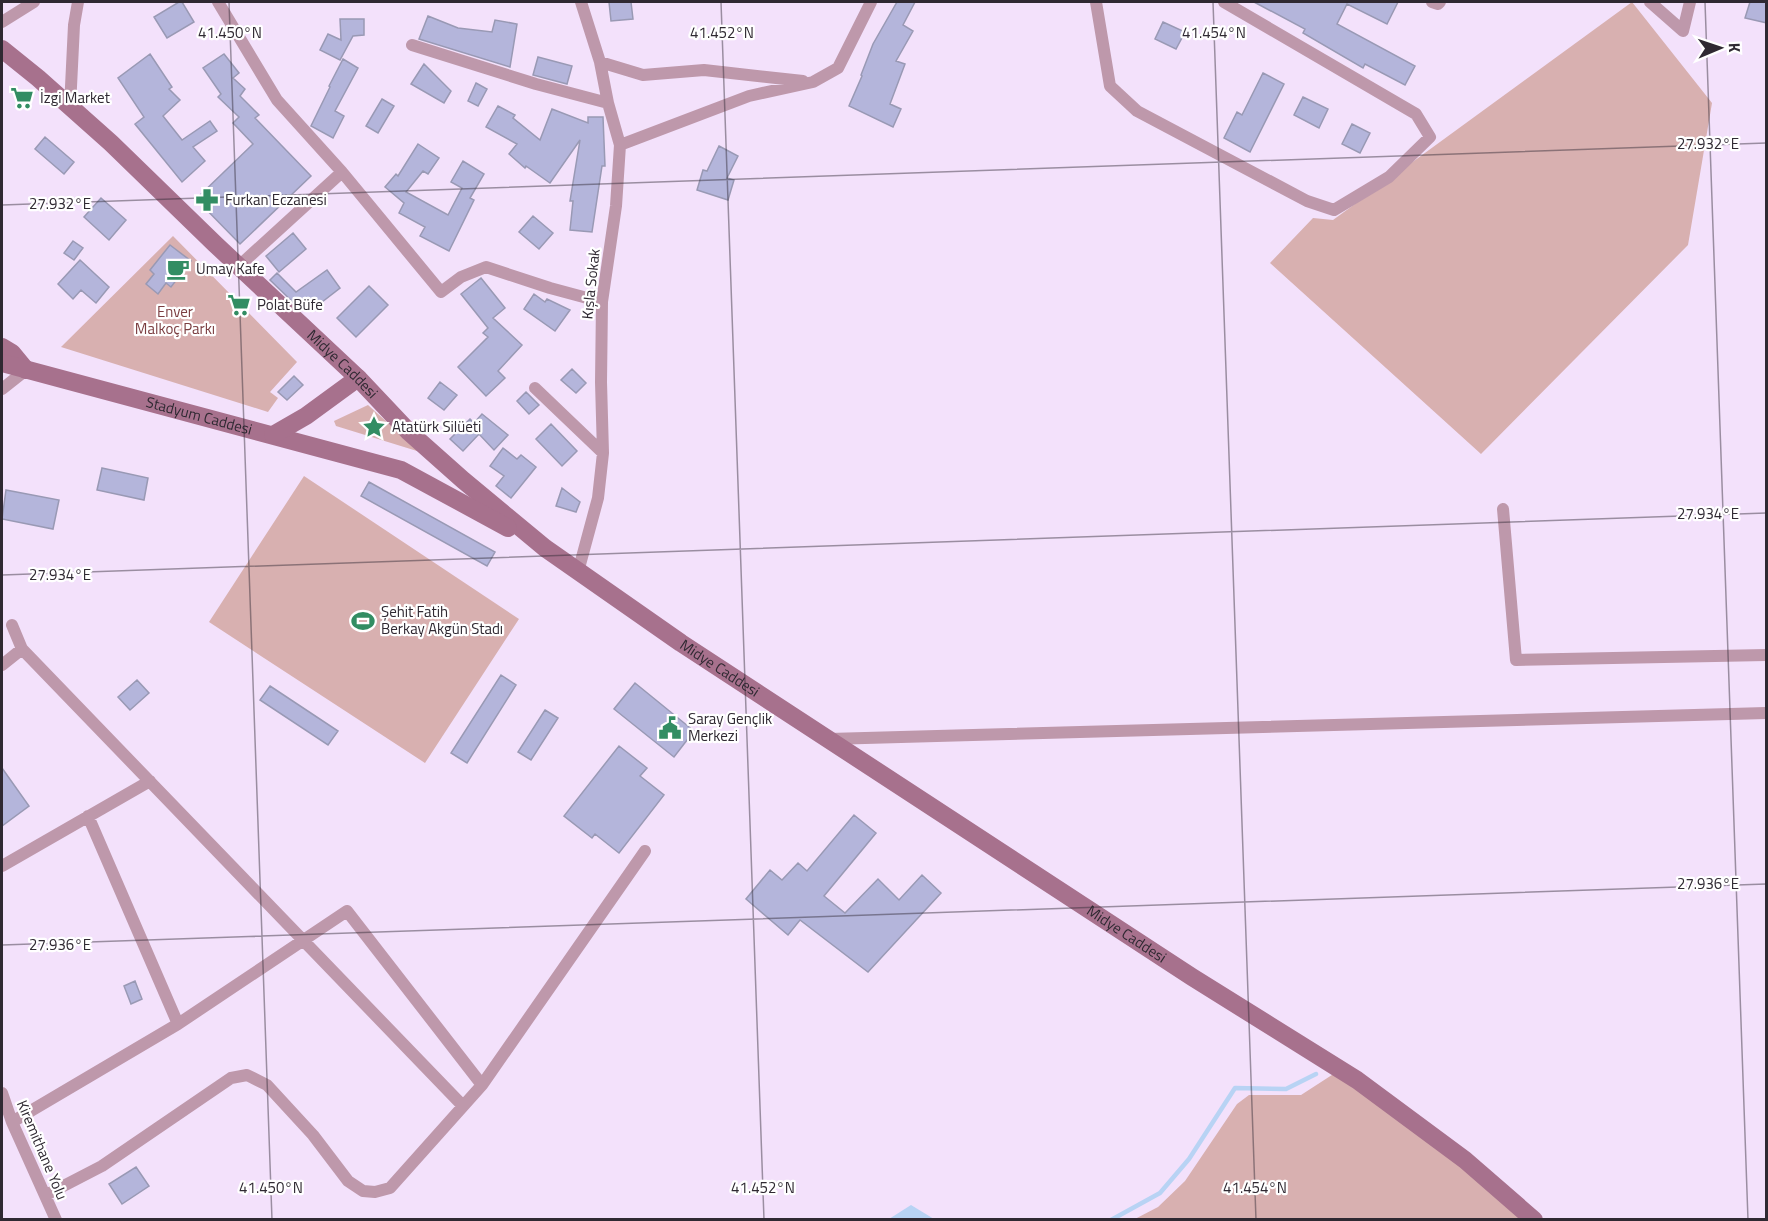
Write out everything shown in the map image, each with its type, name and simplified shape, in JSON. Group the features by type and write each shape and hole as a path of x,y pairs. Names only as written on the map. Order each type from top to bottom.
{"main road":[{"name":"Midye Caddesi","path":"2,49 111,143 358,378 432,453 545,548 681,643 1192,977 1357,1080 1465,1160 1534,1220"},
{"path":"2,346 12,352 26,370"},
{"name":"Stadyum Caddesi","path":"2,363 273,435 306,416 358,378"},
{"path":"273,435 401,470 545,548"}],"street":[{"path":"2,22 34,2"},
{"path":"70,107 74,25 78,2"},
{"path":"218,2 277,99 342,172 441,292 461,277 486,267 602,302"},
{"name":"Kışla Sokak","path":"579,572 598,498 603,453 602,302 616,206 620,146 600,63 581,2"},
{"path":"620,146 749,96 813,82 838,68 871,2"},
{"path":"1096,2 1110,86 1137,111 1308,201 1334,210 1389,177 1430,137 1416,114 1224,2"},
{"path":"1432,2 1438,4 1440,2"},
{"path":"1650,2 1683,31 1690,2"},
{"path":"412,45 536,84 608,103"},
{"path":"600,63 643,75 704,70 813,82"},
{"path":"239,267 342,172"},
{"path":"2,389 26,370"},
{"path":"535,388 603,453"},
{"path":"1503,509 1516,660 1767,655"},
{"path":"12,625 22,649 463,1106"},
{"path":"2,665 22,649"},
{"path":"828,739 1767,712"},
{"path":"2,866 150,781"},
{"path":"88,816 178,1024"},
{"path":"46,1195 102,1166 231,1078 247,1075 267,1085 313,1134 348,1181 363,1191 375,1192 390,1188 482,1085 645,851"},
{"path":"12,1122 178,1024 347,911 482,1085"},
{"name":"Kiremithane Yolu","path":"2,1092 12,1122 56,1220"}],"green space":[{"path":"1632,2 1712,103 1688,245 1481,454 1270,263 1313,218 1333,220"},
{"name":"Enver Malkoç Parkı","path":"173,236 297,362 270,392 278,398 268,412 61,347"},
{"path":"368,405 417,451 336,426 334,421"},
{"name":"Şehit Fatih Berkay Akgün Stadı","path":"304,476 519,619 425,763 209,622"},
{"path":"1335,1073 1427,1138 1526,1220 1133,1220 1158,1207 1185,1181 1237,1104 1249,1095 1301,1095"}],"water":[{"path":"911,1205 934,1219 889,1219"}],"building":[{"path":"182,2 194,22 167,38 154,17"},
{"path":"609,2 631,2 633,19 611,21"},
{"path":"897,2 915,2 903,25 913,31 896,61 905,64 890,104 901,109 893,127 849,106 873,44"},
{"path":"1254,2 1398,2 1387,24 1347,4 1337,24 1415,66 1405,85 1365,64 1363,68 1303,33 1305,29"},
{"path":"1750,2 1767,2 1767,23 1745,18"},
{"path":"428,16 458,28 492,32 495,20 517,24 510,67 419,39"},
{"path":"340,19 364,19 364,35 353,36 340,60 320,50 328,34 341,40"},
{"path":"1163,22 1185,32 1176,49 1155,39"},
{"path":"150,54 172,87 169,89 180,100 163,116 182,140 210,121 217,131 193,147 205,161 182,182 135,124 144,117 118,78"},
{"path":"224,54 239,73 233,78 245,89 240,96 259,115 255,118 311,176 240,244 196,199 253,144 233,123 239,117 218,97 221,94 203,68"},
{"path":"538,57 572,66 567,84 533,75"},
{"path":"343,59 358,68 335,111 344,116 333,138 311,126"},
{"path":"424,64 451,91 444,103 411,84"},
{"path":"1263,73 1284,84 1250,152 1224,138 1237,112 1242,115"},
{"path":"476,83 487,89 478,106 468,101"},
{"path":"1303,97 1328,109 1319,128 1294,115"},
{"path":"382,99 394,106 378,133 366,126"},
{"path":"498,106 515,115 513,118 540,140 552,109 588,123 588,117 603,117 605,166 602,166 592,232 570,230 573,201 570,201 580,140 550,183 526,166 525,168 509,154 517,144 486,127"},
{"path":"1352,124 1370,133 1360,153 1342,144"},
{"path":"45,137 74,162 64,174 35,149"},
{"path":"418,144 439,158 428,174 423,171 406,192 448,215 462,188 451,182 463,161 484,174 470,198 474,200 449,251 420,236 425,227 399,213 404,203 385,187 396,174 398,176"},
{"path":"719,146 738,156 727,178 734,180 728,200 697,190 703,170 707,171"},
{"path":"101,198 126,220 109,240 84,217"},
{"path":"533,216 553,233 539,249 519,232"},
{"path":"293,233 306,249 279,272 266,256"},
{"path":"73,241 83,248 74,260 64,253"},
{"path":"170,245 191,261 171,287 166,283 158,294 146,284 154,274 150,270"},
{"path":"80,260 109,287 96,303 81,290 73,299 58,284"},
{"path":"327,270 340,288 313,309 307,300 299,308 270,280 277,273 296,292"},
{"path":"481,278 505,308 493,318 522,345 498,371 505,378 486,396 458,367 488,337 483,333 488,328 461,294"},
{"path":"369,286 388,305 356,337 337,318"},
{"path":"534,294 545,302 547,299 570,310 555,331 524,309"},
{"path":"572,369 586,383 576,393 561,380"},
{"path":"294,376 303,385 287,400 278,392"},
{"path":"440,382 457,395 444,410 428,398"},
{"path":"526,392 539,405 529,414 517,401"},
{"path":"482,414 508,435 494,450 479,434 463,451 450,439 470,419 474,423"},
{"path":"551,424 577,451 562,466 536,439"},
{"path":"503,448 517,459 521,455 536,467 511,498 496,486 504,476 490,466"},
{"path":"102,468 148,478 144,500 97,490"},
{"path":"369,482 495,552 487,566 361,496"},
{"path":"562,488 580,502 576,512 556,506"},
{"path":"6,490 59,500 53,529 2,519"},
{"path":"501,675 516,685 467,763 451,753"},
{"path":"137,680 149,693 130,710 118,697"},
{"path":"635,683 694,731 674,757 614,709"},
{"path":"270,686 338,731 328,745 260,700"},
{"path":"545,710 558,718 531,760 518,752"},
{"path":"619,746 647,768 640,776 664,795 619,853 595,834 592,838 564,816"},
{"path":"2,768 29,806 2,826"},
{"path":"854,815 876,833 824,896 845,913 878,879 899,900 922,875 941,893 868,972 800,920 788,935 746,899 770,870 782,880 798,863 807,871"},
{"path":"135,981 142,999 131,1004 124,986"},
{"path":"136,1167 149,1186 122,1204 109,1184"}],"waterway":[{"path":"1111,1220 1160,1193 1189,1159 1235,1088 1286,1089 1316,1074"}],"place":[{"name":"İzgi Market","path":"22,98"},
{"name":"Furkan Eczanesi","path":"207,200"},
{"name":"Umay Kafe","path":"178,269"},
{"name":"Polat Büfe","path":"239,305"},
{"name":"Atatürk Silüeti","path":"374,427"},
{"name":"Şehit Fatih Berkay Akgün Stadı","path":"363,621"},
{"name":"Saray Gençlik Merkezi","path":"670,728"}]}
